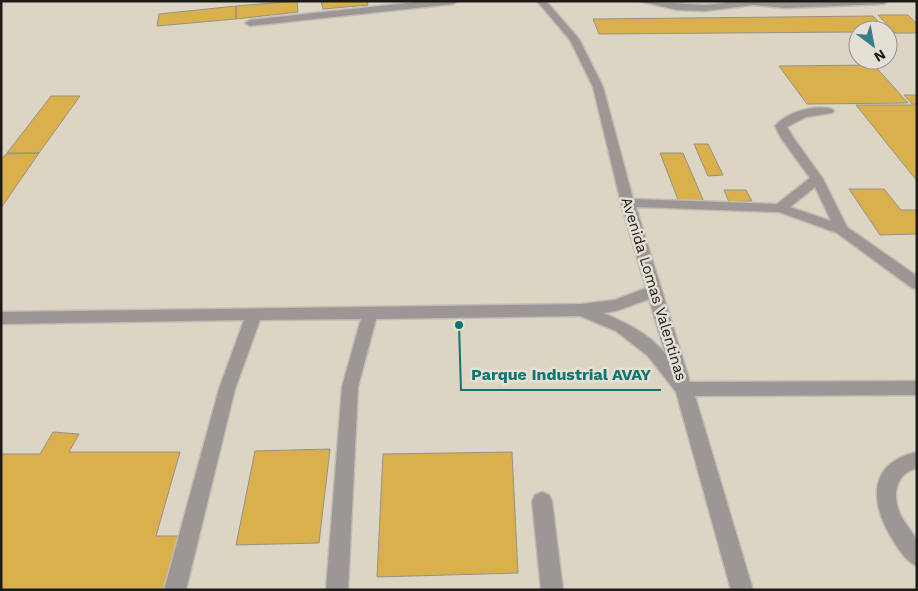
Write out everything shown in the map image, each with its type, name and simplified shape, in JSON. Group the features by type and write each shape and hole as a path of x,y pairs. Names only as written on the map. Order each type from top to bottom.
{"street":[{"path":"250,23 453,1"},
{"name":"Avenida Lomas Valentinas","path":"541,1 574,39 598,87 628,203 742,590"},
{"path":"643,1 677,7 705,8 747,2 785,5 884,1"},
{"path":"828,111 793,116 782,126 787,138 817,179 842,230"},
{"path":"780,208 817,179"},
{"path":"628,203 780,208 842,230 917,284"},
{"path":"1,318 581,310 616,305 655,291"},
{"path":"581,310 622,328 654,351 684,389 917,388"},
{"path":"337,590 350,387 370,314"},
{"path":"175,590 227,389 254,315"},
{"path":"917,460 901,465 889,479 886,493 889,514 902,540 917,556"},
{"path":"542,501 552,590"}],"shaded area":[{"path":"1,1 917,1 917,590 1,590"}],"building":[{"path":"297,1 298,12 236,19 236,6"},
{"path":"321,1 367,1 368,5 323,9"},
{"path":"236,6 236,19 157,26 159,14"},
{"path":"878,15 908,15 917,24 917,33 898,33 898,20 883,20"},
{"path":"873,16 877,20 848,20 848,32 599,34 593,19"},
{"path":"848,65 848,70 878,70 908,103 807,104 779,66"},
{"path":"904,95 917,95 917,104 912,104"},
{"path":"51,96 80,96 39,153 7,153"},
{"path":"856,105 917,105 917,181"},
{"path":"694,144 708,144 723,175 708,176"},
{"path":"39,153 1,208 1,160 6,154"},
{"path":"660,153 683,153 704,202 679,202"},
{"path":"849,189 884,189 901,210 917,210 917,234 880,235"},
{"path":"724,190 746,190 752,201 729,202"},
{"path":"53,432 79,434 69,452 180,452 156,536 186,536 170,590 1,590 1,454 40,454"},
{"path":"330,449 319,543 236,545 255,451"},
{"path":"512,452 518,573 377,577 383,454"}],"place":[{"name":"Parque Industrial AVAY","path":"459,325"}]}
